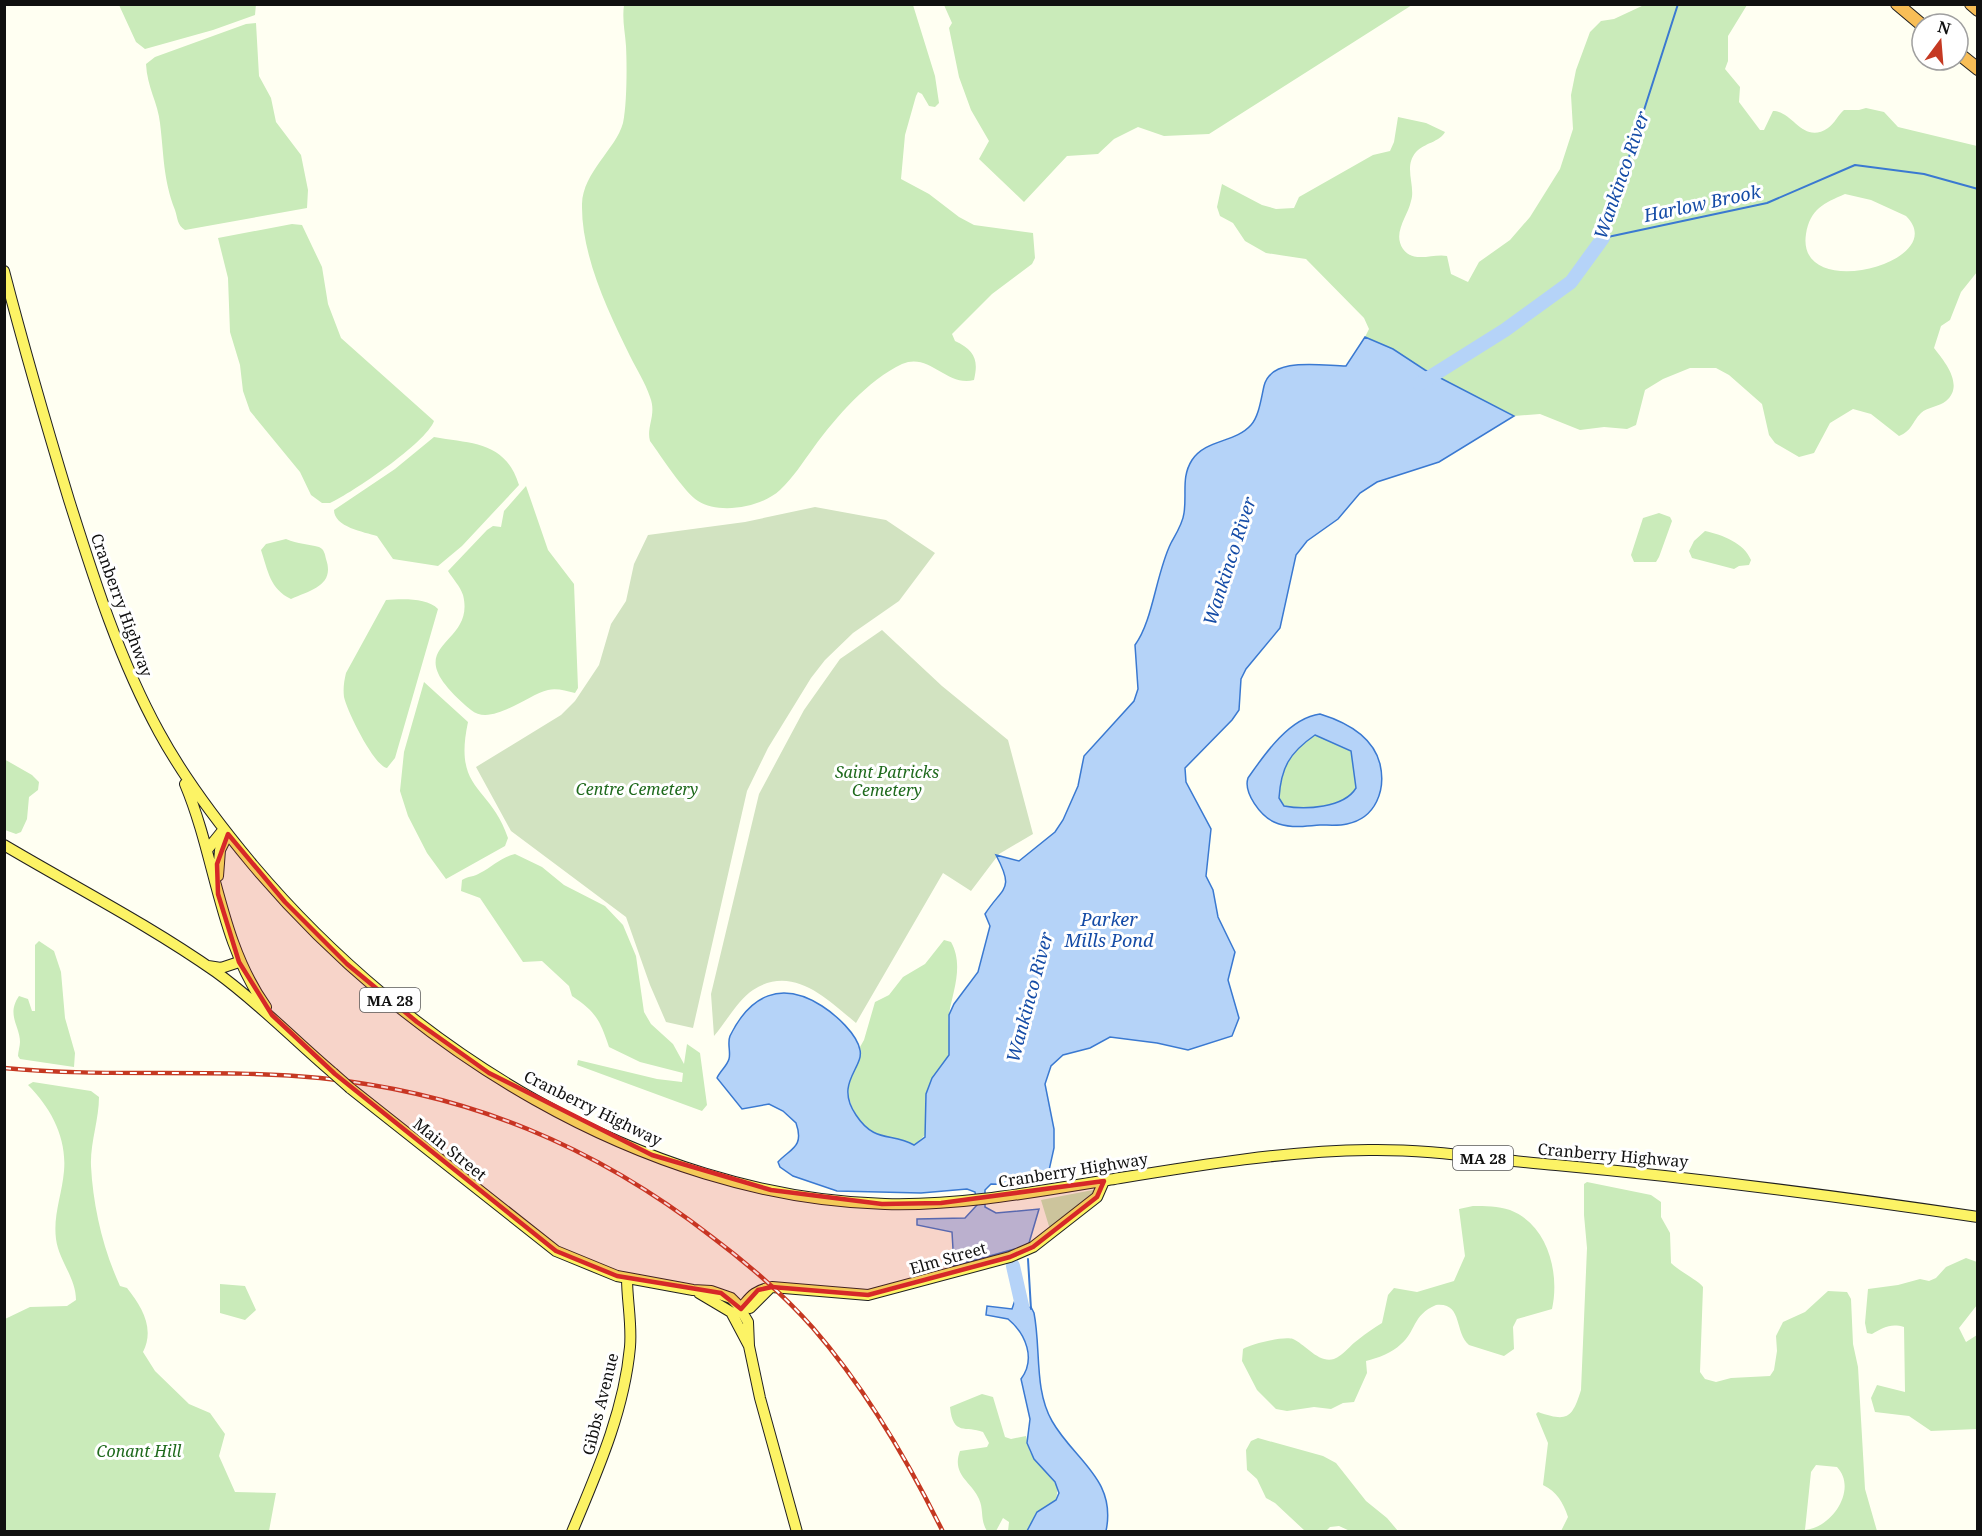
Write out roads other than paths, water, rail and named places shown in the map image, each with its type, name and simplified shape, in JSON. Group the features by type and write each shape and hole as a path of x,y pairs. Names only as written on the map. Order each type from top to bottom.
{"highway":[{"path":"1897,4 1910,15"},
{"path":"1971,4 1977,10"}],"main road":[{"name":"Cranberry Highway","path":"4,271 18,328 91,571 126,667 192,788 297,915 347,964 417,1022 489,1073 597,1130 684,1166 784,1193 882,1204 973,1200 1254,1159 1381,1150 1722,1180 1977,1217"},
{"name":"Cranberry Highway","path":"4,300 18,328"},
{"path":"173,756 193,802 218,894 242,966 272,1015"},
{"path":"207,850 226,831"},
{"path":"218,894 217,864 226,831"},
{"name":"Main Street","path":"4,846 206,965 272,1015 301,1046 350,1088 556,1251 592,1268 627,1278 693,1290 728,1308 740,1310"},
{"path":"206,965 220,968 242,966"},
{"path":"218,974 230,978 242,966"},
{"name":"Elm Street","path":"740,1310 745,1300 758,1290 772,1287 867,1295 1010,1257 1033,1247 1097,1197 1104,1181"},
{"name":"Gibbs Avenue","path":"572,1532 610,1439 624,1379 631,1333 627,1278"},
{"path":"740,1310 743,1339 749,1346 777,1467 797,1532"}],"water":[{"name":"Parker Mills Pond","path":"1365,337 1393,349 1425,370 1514,416 1439,462 1377,482 1360,493 1338,519 1307,541 1296,555 1280,628 1246,669 1241,679 1239,710 1185,768 1186,782 1211,829 1206,876 1213,890 1218,917 1235,952 1228,980 1239,1018 1232,1036 1188,1050 1157,1043 1110,1037 1090,1048 1063,1055 1051,1066 1045,1084 1054,1129 1054,1148 1048,1175 1045,1179 1026,1185 991,1184 985,1190 985,1207 996,1213 1039,1209 1029,1243 954,1266 952,1232 917,1225 917,1219 965,1218 977,1205 975,1192 967,1189 921,1193 837,1191 793,1176 780,1167 778,1162 797,1143 799,1138 796,1123 783,1111 769,1104 742,1109 717,1078 729,1059 730,1036 747,1010 768,996 780,993 807,998 822,1006 839,1020 858,1044 860,1057 851,1077 848,1094 850,1104 863,1124 877,1134 914,1145 925,1137 926,1094 932,1078 949,1055 949,1015 954,1004 978,972 990,926 985,914 1001,893 1006,882 996,855 1019,861 1055,832 1078,786 1084,756 1134,701 1138,689 1135,645 1146,623 1166,555 1182,521 1185,506 1185,479 1192,460 1205,448 1237,435 1251,425 1258,412 1264,386 1276,370 1287,366 1311,364 1346,366"},
{"path":"1320,714 1349,726 1365,738 1376,754 1380,764 1380,793 1372,809 1357,821 1341,825 1285,826 1269,819 1251,797 1247,784 1254,769 1278,739 1298,722","holes":["1315,735 1351,751 1356,788 1350,795 1343,800 1323,806 1302,808 1284,806 1279,798 1284,770 1293,755 1306,742"]},
{"path":"1016,1297 1023,1309 1031,1307 1034,1313 1040,1382 1046,1409 1061,1435 1100,1484 1108,1513 1106,1531 1027,1531 1037,1512 1056,1500 1059,1493 1055,1482 1034,1459 1027,1443 1030,1419 1021,1379 1028,1363 1024,1339 1008,1319 986,1315 987,1306 1012,1309"}],"waterway":[{"name":"Harlow Brook","path":"1678,4 1603,238 1767,203 1855,165 1924,174 1978,189"},
{"name":"Wankinco River","path":"1419,384 1505,330 1571,282 1603,238"},
{"path":"1028,1259 1031,1309"},
{"name":"Wankinco River","path":"1013,1266 1026,1323"}],"railway":[{"path":"4,1068 43,1071 281,1075 375,1085 427,1096 478,1111 528,1129 576,1151 668,1205 739,1258 802,1315 851,1375 868,1400 900,1451 943,1532"}],"park label":[{"name":"Saint Patricks Cemetery","path":"887,781"},
{"name":"Centre Cemetery","path":"637,789"},
{"name":"Conant Hill","path":"139,1451"}]}
